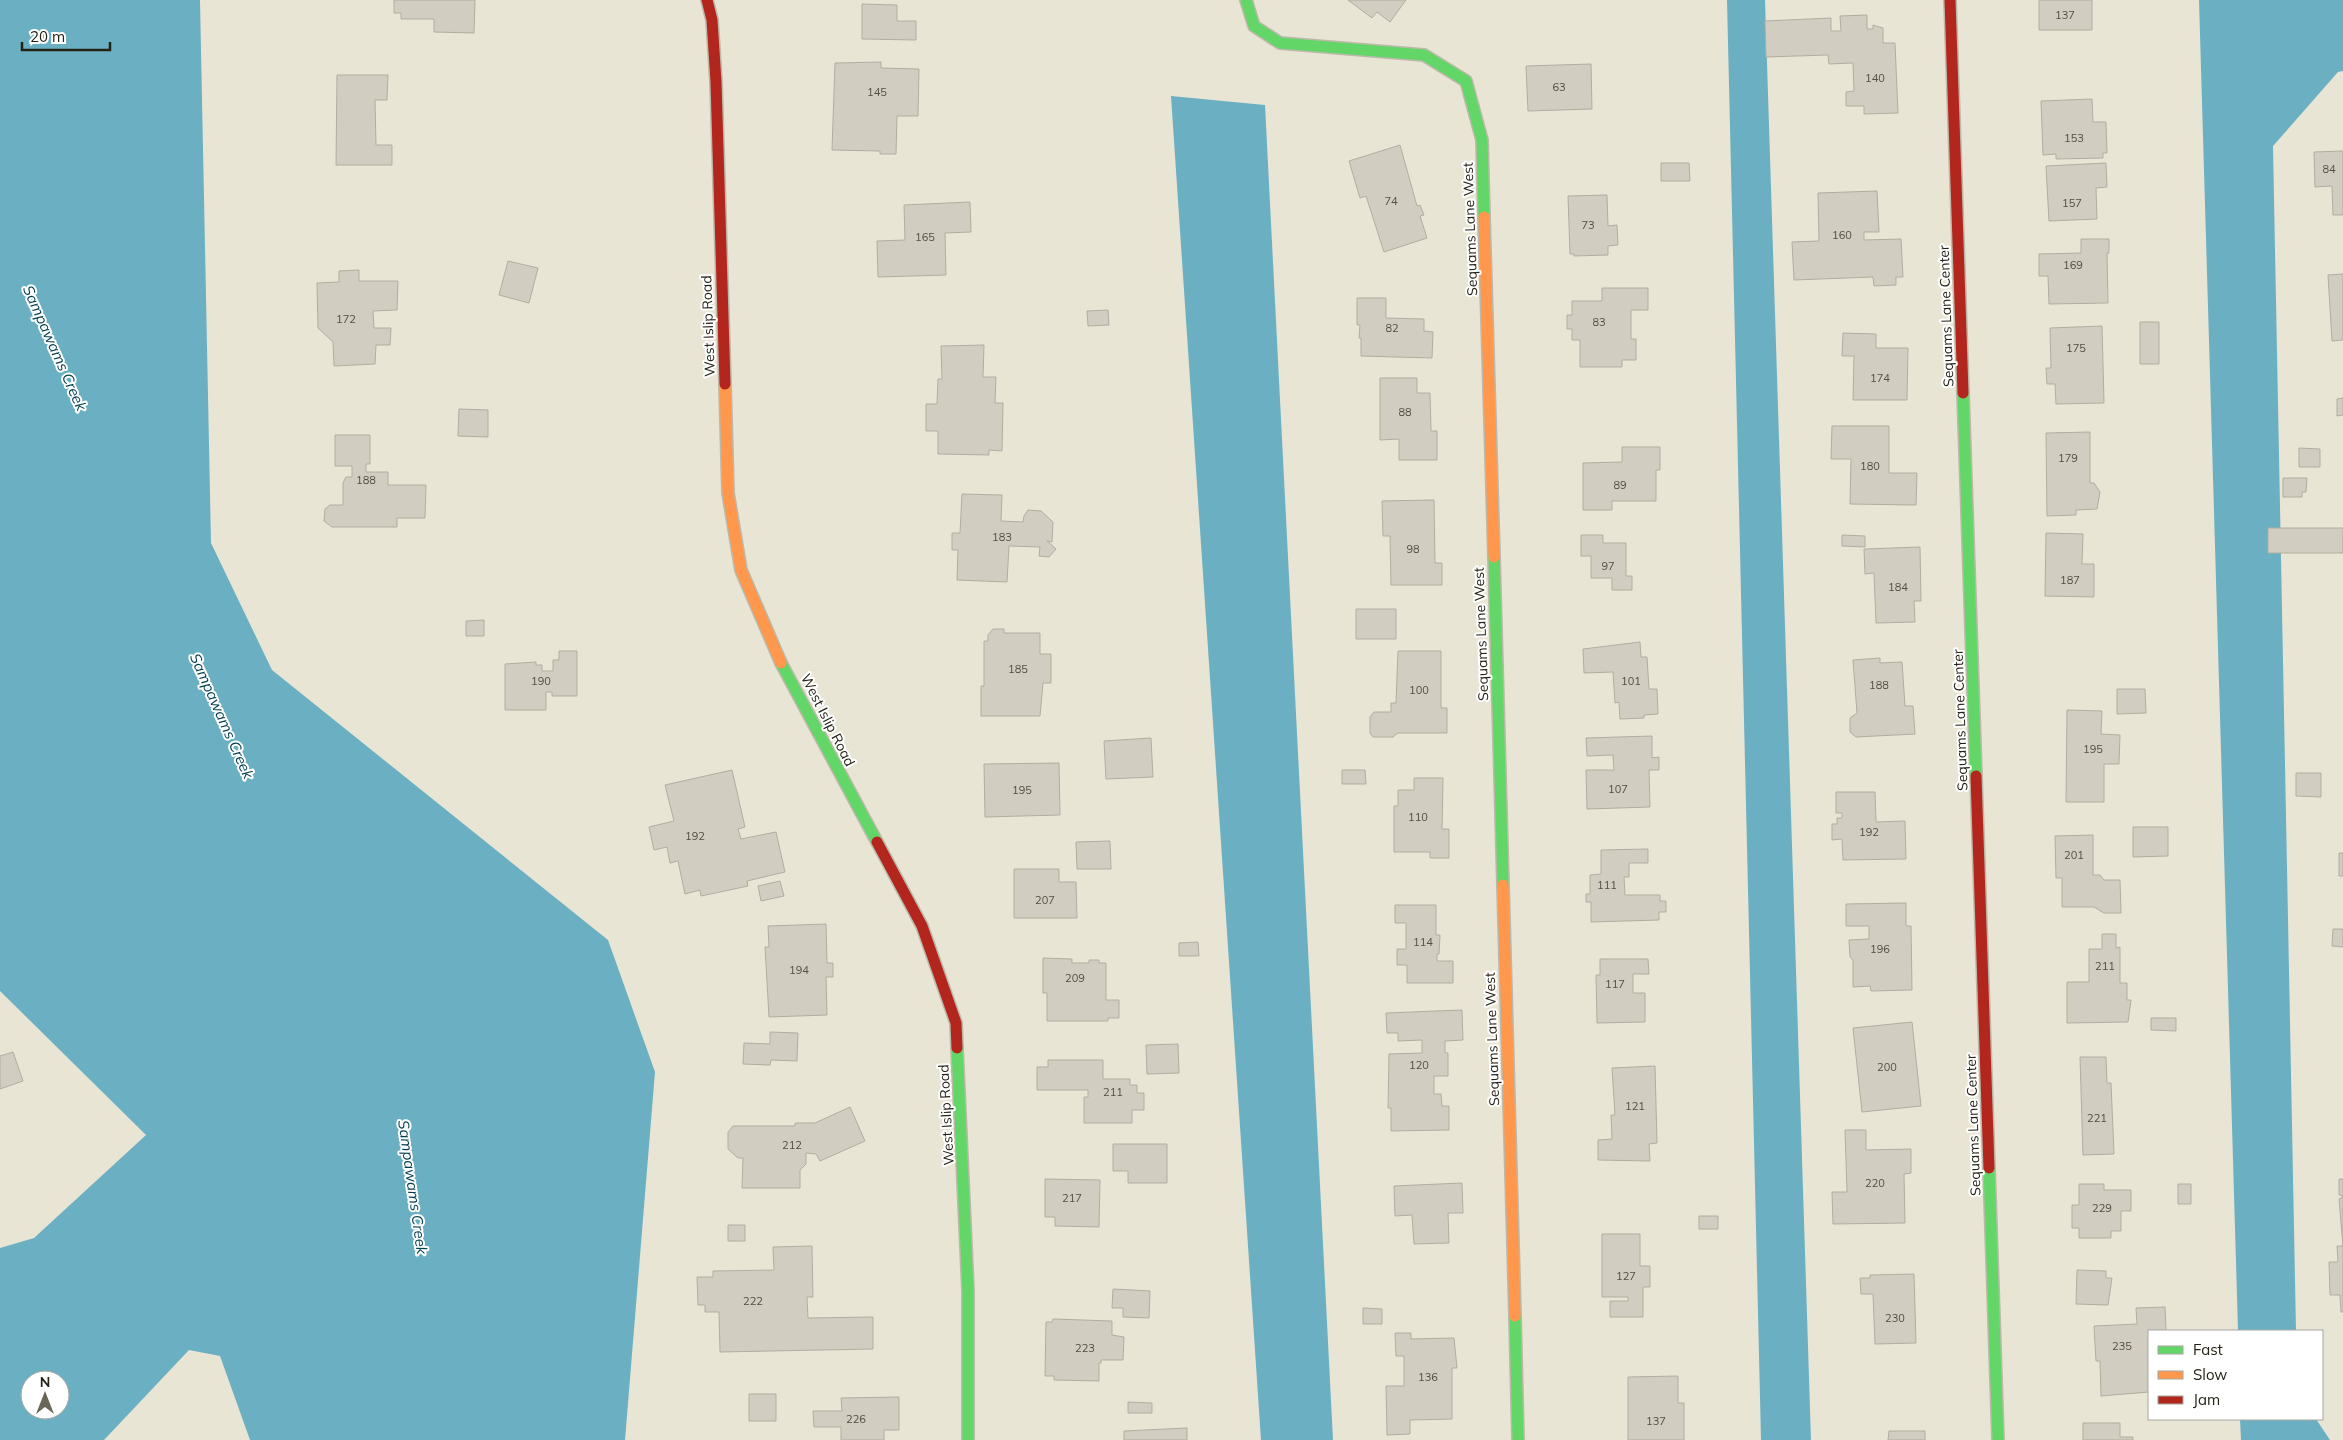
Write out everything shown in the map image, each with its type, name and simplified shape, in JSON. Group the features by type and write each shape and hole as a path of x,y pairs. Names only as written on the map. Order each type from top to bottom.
{"street":[{"name":"West Islip Road","path":"707,0 712,20 716,82 728,493 741,570 771,643 922,926 956,1022 968,1291 968,1440"},
{"name":"Sequams Lane West","path":"1246,0 1254,26 1280,43 1424,55 1466,82 1482,140 1518,1440"},
{"name":"Sequams Lane Center","path":"1950,0 1998,1440"}],"water":[{"name":"Sampawams Creek","path":"0,0 200,0 211,543 272,670 608,940 655,1072 625,1440 250,1440 220,1356 189,1350 104,1440 0,1440 0,1248 34,1238 146,1135 0,991"},
{"path":"1727,0 1765,0 1811,1440 1761,1440"},
{"path":"2199,0 2343,0 2343,71 2338,72 2273,146 2296,1330 2238,1330"},
{"path":"1171,96 1265,105 1333,1440 1261,1440"},
{"path":"2240,1420 2317,1420 2330,1440 2241,1440"}],"building":[{"path":"394,0 475,0 474,33 434,32 434,19 401,19 401,13 394,13"},
{"path":"1348,0 1406,0 1390,22 1377,12 1372,18"},
{"path":"2039,0 2092,0 2092,30 2039,30"},
{"path":"862,4 897,5 897,21 916,21 916,40 862,39"},
{"path":"1867,15 1867,29 1873,29 1873,25 1883,28 1883,43 1895,43 1898,113 1864,114 1864,106 1846,106 1846,92 1854,91 1853,63 1829,64 1828,55 1766,57 1765,21 1831,18 1831,31 1841,31 1840,16"},
{"path":"881,62 881,68 919,69 918,116 897,116 896,154 880,154 880,151 832,150 835,63"},
{"path":"1591,64 1592,109 1528,111 1526,66"},
{"path":"337,75 388,75 387,100 375,100 376,145 392,145 392,165 336,165"},
{"path":"2092,99 2093,122 2106,122 2107,153 2103,153 2103,158 2056,159 2056,154 2043,155 2041,101"},
{"path":"1400,145 1417,206 1420,205 1424,215 1420,216 1427,238 1384,252 1366,196 1360,198 1349,161"},
{"path":"2343,151 2343,215 2333,215 2332,186 2315,187 2314,152"},
{"path":"1661,163 1689,163 1690,181 1661,181"},
{"path":"2106,163 2107,187 2096,188 2097,219 2049,221 2046,166"},
{"path":"1877,191 1879,232 1864,232 1864,240 1901,239 1903,277 1896,277 1896,285 1874,286 1873,277 1794,280 1792,242 1819,241 1818,193"},
{"path":"1607,195 1608,226 1617,225 1618,245 1608,246 1608,255 1574,256 1574,254 1570,254 1568,196"},
{"path":"970,202 971,232 945,233 946,275 878,277 877,241 905,240 904,205"},
{"path":"2081,239 2109,239 2109,253 2107,253 2108,303 2049,304 2048,276 2039,276 2039,254 2081,253"},
{"path":"508,261 538,268 529,303 499,295"},
{"path":"359,270 359,281 398,281 397,310 373,311 374,328 391,328 390,345 376,345 375,364 334,366 333,342 318,328 317,283 339,282 339,271"},
{"path":"2343,274 2343,340 2332,341 2328,275"},
{"path":"1602,288 1648,288 1648,310 1631,310 1631,339 1636,339 1636,360 1622,360 1622,367 1580,367 1580,340 1572,340 1572,329 1567,329 1567,315 1572,315 1572,301 1602,301"},
{"path":"1357,298 1386,298 1386,318 1424,319 1424,331 1433,332 1432,358 1361,356 1360,325 1357,325"},
{"path":"1108,310 1109,325 1088,326 1087,311"},
{"path":"2140,322 2159,322 2159,364 2140,364"},
{"path":"2102,326 2104,403 2056,404 2055,384 2047,384 2046,368 2051,368 2050,328"},
{"path":"1843,333 1876,334 1876,348 1908,348 1907,400 1853,400 1854,356 1842,356"},
{"path":"984,345 983,377 996,377 995,403 1003,403 1002,451 989,450 989,455 938,454 938,431 926,431 926,404 937,404 938,379 942,379 941,346"},
{"path":"1380,378 1417,378 1417,393 1430,393 1431,431 1437,431 1437,460 1399,460 1399,439 1380,440"},
{"path":"2343,398 2343,415 2337,416 2337,399"},
{"path":"459,409 488,410 488,437 458,436"},
{"path":"1832,426 1889,426 1889,473 1917,473 1916,505 1850,504 1851,459 1831,459"},
{"path":"2090,432 2090,483 2094,483 2100,492 2097,509 2076,510 2076,515 2047,516 2046,433"},
{"path":"335,435 370,435 370,464 366,464 366,472 388,472 388,485 426,485 425,518 397,518 397,527 332,527 324,521 325,509 330,505 343,505 343,483 346,477 352,477 352,466 335,466"},
{"path":"1622,447 1660,447 1660,470 1656,470 1656,501 1612,501 1612,510 1583,510 1583,463 1622,462"},
{"path":"2299,448 2320,449 2320,467 2299,467"},
{"path":"2283,478 2307,478 2306,492 2302,492 2302,497 2283,497"},
{"path":"962,494 1002,495 1001,521 1023,522 1028,510 1041,511 1053,522 1052,542 1047,541 1056,549 1049,557 1039,556 1040,547 1009,546 1007,582 957,580 958,550 952,550 952,533 960,533"},
{"path":"1434,500 1435,563 1442,563 1442,585 1391,585 1390,536 1383,536 1382,501"},
{"path":"2268,528 2343,528 2343,553 2268,553"},
{"path":"2046,533 2083,534 2082,564 2094,564 2094,597 2045,596"},
{"path":"1581,535 1603,535 1603,543 1626,543 1626,576 1632,576 1632,590 1612,590 1612,578 1591,578 1591,556 1581,556"},
{"path":"1842,535 1865,536 1865,547 1842,546"},
{"path":"1920,547 1921,601 1914,601 1915,622 1876,623 1874,573 1865,574 1864,549"},
{"path":"1356,609 1396,609 1396,639 1356,639"},
{"path":"484,620 484,636 466,636 466,621"},
{"path":"993,629 1004,629 1004,633 1040,633 1040,654 1051,654 1051,683 1043,683 1040,716 981,716 981,686 984,686 984,641 988,641 988,635"},
{"path":"1640,642 1641,657 1647,657 1649,689 1657,689 1658,714 1644,715 1644,718 1620,719 1619,702 1615,703 1613,672 1584,673 1583,649"},
{"path":"559,651 577,651 577,696 552,696 552,692 546,692 546,710 505,710 505,664 536,662 536,665 542,665 542,671 553,671 553,660 559,660"},
{"path":"1398,651 1441,651 1441,708 1447,708 1447,733 1398,733 1393,737 1373,737 1370,733 1370,717 1374,712 1391,712 1391,703 1396,703"},
{"path":"1880,658 1880,663 1902,662 1905,706 1913,706 1915,734 1856,737 1850,732 1850,718 1857,713 1853,660"},
{"path":"2117,689 2145,689 2146,713 2117,714"},
{"path":"2067,710 2102,711 2101,734 2120,735 2119,764 2104,764 2104,802 2066,802"},
{"path":"1652,736 1652,758 1659,757 1659,770 1649,770 1650,807 1587,809 1586,770 1614,770 1613,755 1587,756 1586,738"},
{"path":"1151,738 1153,777 1106,779 1104,741"},
{"path":"1059,763 1060,815 985,817 984,764"},
{"path":"732,770 745,827 738,829 741,839 776,832 785,872 747,881 748,886 701,896 700,890 685,894 678,861 670,863 667,847 654,850 649,827 674,821 665,785"},
{"path":"1342,770 1365,770 1366,784 1342,784"},
{"path":"2296,773 2321,773 2321,797 2296,796"},
{"path":"1414,778 1443,778 1442,829 1449,829 1449,858 1430,858 1430,852 1394,852 1394,806 1398,806 1398,790 1414,790"},
{"path":"1836,792 1875,792 1876,822 1905,821 1906,859 1843,860 1842,839 1832,840 1832,824 1837,824 1837,818 1842,818 1842,813 1836,813"},
{"path":"2133,827 2168,827 2168,856 2133,857"},
{"path":"2093,835 2093,875 2100,875 2104,880 2120,880 2121,913 2104,913 2094,907 2062,907 2062,878 2056,878 2055,836"},
{"path":"1110,841 1111,869 1077,869 1076,842"},
{"path":"1648,849 1648,863 1629,863 1629,877 1624,877 1625,895 1660,895 1660,901 1666,901 1666,912 1659,912 1659,920 1591,922 1591,902 1586,902 1586,894 1590,894 1590,875 1601,874 1601,850"},
{"path":"2339,853 2343,853 2343,876 2339,876"},
{"path":"1014,869 1059,869 1059,882 1076,882 1077,918 1014,918"},
{"path":"780,881 784,896 761,901 758,886"},
{"path":"1906,903 1906,926 1911,926 1912,990 1871,991 1870,986 1853,987 1853,960 1850,957 1849,940 1869,939 1869,926 1846,926 1846,904"},
{"path":"1395,905 1436,905 1436,935 1440,935 1437,961 1453,961 1453,983 1407,983 1407,965 1397,965 1397,949 1406,949 1406,923 1395,923"},
{"path":"826,924 827,963 833,963 833,977 826,977 827,1015 769,1017 765,947 769,947 768,926"},
{"path":"2333,929 2343,929 2343,947 2332,946"},
{"path":"2102,934 2116,934 2116,948 2120,947 2120,983 2127,983 2127,1000 2131,1000 2128,1022 2067,1023 2067,982 2089,982 2089,949 2102,949"},
{"path":"1198,942 1199,956 1179,956 1179,943"},
{"path":"1043,958 1072,959 1072,963 1089,963 1089,960 1099,960 1099,963 1106,963 1106,1000 1119,1000 1119,1018 1108,1018 1108,1021 1047,1021 1047,993 1043,993"},
{"path":"1600,959 1648,959 1649,974 1633,974 1633,993 1645,993 1645,1022 1597,1023 1596,975 1600,975"},
{"path":"1462,1010 1463,1040 1445,1041 1445,1053 1448,1053 1448,1076 1434,1076 1434,1094 1441,1094 1442,1106 1449,1106 1449,1130 1391,1131 1391,1108 1388,1108 1389,1054 1422,1053 1422,1040 1398,1041 1398,1033 1387,1033 1386,1013"},
{"path":"2151,1018 2176,1018 2176,1031 2151,1030"},
{"path":"1912,1022 1921,1106 1862,1112 1853,1028"},
{"path":"770,1032 798,1033 797,1061 771,1060 770,1065 743,1064 744,1043 770,1044"},
{"path":"1178,1044 1179,1073 1147,1074 1146,1045"},
{"path":"13,1052 23,1081 0,1089 0,1056"},
{"path":"2080,1057 2106,1057 2107,1083 2111,1083 2114,1154 2083,1155"},
{"path":"1048,1060 1103,1060 1103,1079 1130,1079 1130,1085 1137,1085 1137,1093 1144,1093 1144,1110 1132,1110 1132,1123 1084,1123 1084,1097 1088,1097 1088,1090 1037,1090 1037,1067 1048,1067"},
{"path":"1655,1066 1657,1143 1649,1144 1650,1161 1598,1160 1598,1140 1612,1139 1611,1115 1615,1115 1612,1068"},
{"path":"850,1107 865,1141 820,1161 816,1154 806,1153 806,1164 800,1170 800,1188 742,1188 743,1158 738,1158 728,1149 728,1132 733,1126 795,1126 795,1123 815,1123"},
{"path":"1845,1130 1866,1130 1866,1150 1911,1149 1911,1173 1904,1174 1905,1223 1833,1224 1832,1192 1847,1192"},
{"path":"1113,1144 1167,1144 1167,1183 1128,1183 1128,1171 1113,1171"},
{"path":"1045,1179 1100,1180 1099,1227 1055,1226 1055,1217 1045,1217"},
{"path":"2339,1179 2343,1179 2343,1246 2339,1199 2342,1198 2342,1195 2339,1195"},
{"path":"1462,1183 1463,1213 1448,1213 1449,1243 1414,1244 1412,1215 1395,1216 1394,1186"},
{"path":"2079,1184 2104,1184 2104,1190 2131,1190 2131,1211 2121,1211 2121,1231 2111,1231 2111,1238 2079,1238 2079,1228 2072,1228 2072,1205 2079,1205"},
{"path":"2178,1184 2191,1184 2191,1204 2178,1204"},
{"path":"1699,1216 1718,1216 1718,1229 1699,1229"},
{"path":"728,1225 745,1225 745,1241 728,1241"},
{"path":"1602,1234 1640,1234 1640,1266 1650,1266 1650,1287 1643,1287 1643,1317 1610,1317 1610,1301 1628,1301 1628,1297 1602,1297"},
{"path":"812,1246 813,1297 807,1297 808,1318 873,1317 873,1349 720,1352 719,1312 705,1312 705,1305 698,1305 697,1277 713,1277 713,1271 774,1270 773,1247"},
{"path":"2337,1246 2343,1246 2343,1312 2341,1312 2340,1295 2330,1295 2329,1262 2338,1262"},
{"path":"2077,1270 2106,1271 2106,1278 2112,1278 2108,1305 2076,1304"},
{"path":"1914,1274 1916,1343 1875,1344 1873,1294 1861,1294 1860,1278 1870,1278 1870,1275"},
{"path":"1113,1289 1150,1291 1149,1318 1123,1317 1123,1308 1112,1308"},
{"path":"2165,1307 2166,1330 2148,1330 2148,1392 2101,1396 2100,1361 2096,1361 2094,1326 2137,1324 2136,1308"},
{"path":"1363,1308 1382,1309 1382,1324 1363,1324"},
{"path":"1053,1319 1112,1321 1112,1335 1124,1337 1123,1360 1101,1360 1101,1363 1099,1363 1099,1381 1054,1380 1054,1376 1045,1376 1046,1322 1052,1322"},
{"path":"1395,1333 1411,1333 1411,1339 1454,1338 1457,1368 1452,1368 1452,1419 1410,1420 1410,1434 1387,1435 1386,1386 1404,1386 1404,1356 1396,1356"},
{"path":"1678,1376 1678,1403 1684,1403 1684,1440 1628,1440 1628,1377"},
{"path":"749,1394 776,1394 776,1421 749,1421"},
{"path":"899,1397 899,1430 884,1430 884,1440 841,1440 841,1427 814,1427 813,1411 842,1411 841,1398"},
{"path":"1128,1402 1152,1403 1152,1413 1128,1413"},
{"path":"2083,1423 2120,1423 2120,1437 2133,1437 2133,1440 2083,1440"},
{"path":"1187,1428 1187,1440 1124,1440 1124,1431"},
{"path":"1889,1431 1925,1431 1925,1440 1888,1440"}],"traffic: fast":[{"path":"1246,0 1254,26 1280,43 1424,55 1466,81 1482,140 1484,217"},
{"path":"1963,393 1976,776"},
{"path":"1494,557 1503,885"},
{"path":"781,663 877,842"},
{"path":"957,1048 968,1291 968,1440"},
{"path":"1989,1168 1998,1440"},
{"path":"1515,1316 1518,1440"}],"traffic: slow":[{"path":"1484,217 1494,557"},
{"path":"725,384 728,493 741,570 781,663"},
{"path":"1503,885 1515,1316"}],"traffic: jam":[{"path":"707,0 712,20 716,82 725,384"},
{"path":"1950,0 1963,393"},
{"path":"1976,776 1989,1168"},
{"path":"877,842 922,926 956,1023 957,1048"}]}
